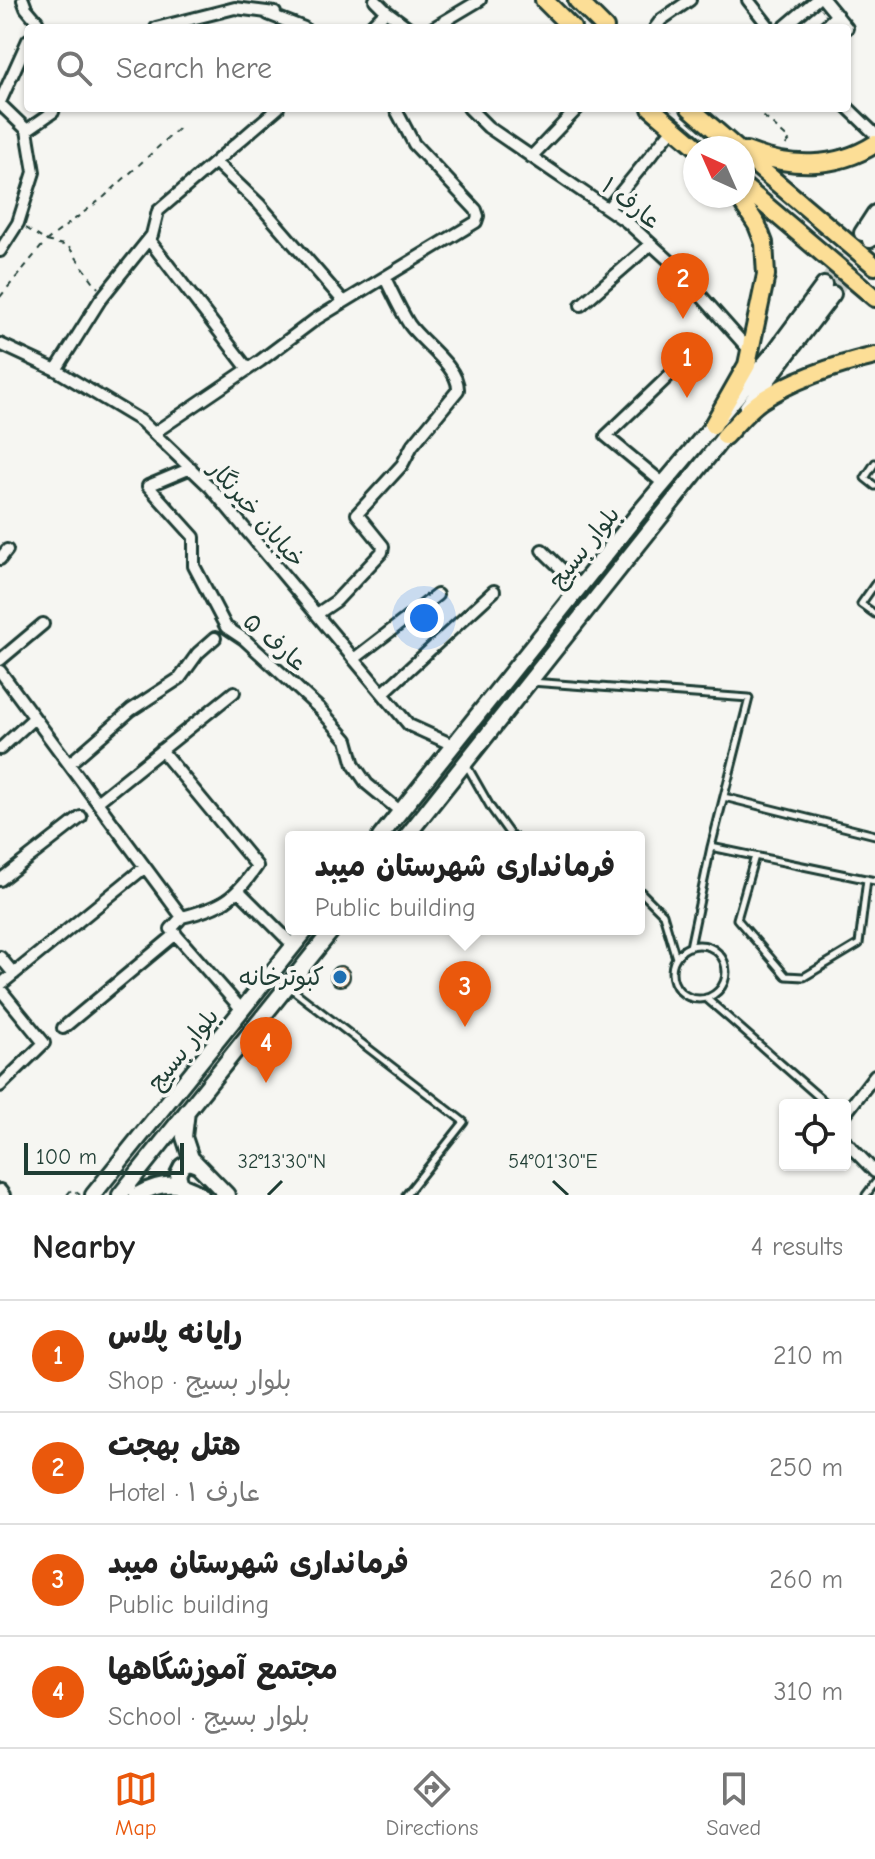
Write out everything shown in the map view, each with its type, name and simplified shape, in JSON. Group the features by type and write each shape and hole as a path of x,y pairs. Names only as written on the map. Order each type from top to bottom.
{"main road":[{"path":"544,0 568,24"},
{"path":"577,0 601,24"},
{"path":"656,112 684,136"},
{"path":"695,112 723,136"},
{"path":"755,154 772,160 821,164 843,159 875,144"},
{"path":"755,163 875,266"},
{"path":"755,196 875,298"},
{"path":"719,430 747,365 766,275 764,243 746,208"},
{"path":"869,235 875,213"},
{"name":"بلوار بسیج","path":"411,831 627,561 775,351 828,289"},
{"path":"719,430 795,382 844,363 875,356"},
{"name":"بلوار بسیج","path":"385,831 664,484 719,430"},
{"path":"611,549 627,561"},
{"name":"بلوار بسیج","path":"93,1195 302,935"},
{"name":"بلوار بسیج","path":"120,1195 328,935"},
{"path":"188,1108 184,1137 191,1158 227,1195"},
{"path":"181,1185 178,1174 182,1166 189,1162 197,1165"},
{"path":"137,1195 167,1184 181,1185 201,1195"}],"street":[{"path":"23,0 37,21 36,24"},
{"path":"375,0 404,24"},
{"path":"440,24 480,0"},
{"path":"748,0 767,24"},
{"path":"788,24 816,0"},
{"path":"824,0 844,24"},
{"path":"658,24 686,1"},
{"path":"172,24 235,8 275,13"},
{"path":"253,8 294,24"},
{"path":"373,24 386,11"},
{"path":"827,24 837,15"},
{"path":"0,251 18,223 34,172 27,130 1,107 24,50"},
{"path":"851,111 875,134"},
{"path":"27,130 53,112"},
{"path":"56,370 103,296 149,240 158,211 273,112"},
{"path":"154,433 316,319 476,222 476,210 414,144 397,112"},
{"name":"عارف ۱","path":"473,112 488,127 608,208 651,244 672,263 750,351"},
{"path":"531,157 574,112"},
{"path":"608,208 674,127"},
{"path":"216,163 259,204 344,302"},
{"path":"149,240 248,369"},
{"path":"581,305 651,244"},
{"path":"317,614 336,601 382,552 383,546 357,514 402,465 412,446 458,390 456,378 417,336 385,278"},
{"name":"خیابان خبرنگار","path":"0,344 56,370 141,421 211,488 409,725 453,745"},
{"path":"664,484 606,436 699,347"},
{"name":"عارف ۵","path":"191,468 148,486 194,537 194,566 226,627 244,639 320,709 347,740 354,765 367,784 401,812"},
{"path":"542,550 580,587"},
{"path":"383,693 494,591"},
{"path":"354,659 437,595"},
{"path":"0,660 43,624"},
{"path":"69,764 131,710 180,678 198,653 215,638"},
{"path":"0,671 182,917"},
{"path":"97,802 166,743 234,692"},
{"path":"0,749 34,718"},
{"path":"63,1028 174,932 182,917 211,909 240,892 257,866 161,750"},
{"path":"0,880 81,817"},
{"path":"0,1086 44,1043 0,987 145,867"},
{"path":"240,892 294,946"},
{"path":"174,932 242,1010"},
{"path":"0,957 14,974"},
{"path":"851,1106 875,1075"},
{"path":"851,1147 875,1172"},
{"path":"0,1190 4,1195"}],"lane":[{"path":"875,463 865,478 875,486"},
{"path":"875,584 861,604 875,614"},
{"path":"531,682 749,698 711,847 690,947"},
{"path":"465,763 507,831"},
{"path":"724,797 875,835"},
{"path":"711,847 875,881"},
{"path":"755,856 737,919 786,976 804,977 859,944 867,879"},
{"path":"645,896 663,914 676,958 672,975 679,990 694,999 706,998 723,985 726,967 716,951 708,947 690,947 676,958"},
{"path":"288,985 464,1122 406,1195"},
{"path":"706,998 821,1099"},
{"path":"866,1195 875,1183"}],"path":[{"path":"765,112 762,115 790,140 772,160"},
{"path":"0,297 46,241 104,197 179,128"},
{"path":"18,223 46,241 68,246 103,296"},
{"path":"67,1195 72,1189 80,1195"}],"building":[{"name":"کبوترخانه","path":"340,966 347,969 350,976 347,983 340,986 333,983 330,976 333,969"}],"tunnel":[{"path":"824,285 862,233"},
{"path":"833,294 867,245"}],"place":[{"name":"هتل بهجت","path":"683,319"},
{"name":"رایانه پلاس","path":"687,398"},
{"name":"کبوترخانه","path":"340,977"},
{"name":"فرمانداری شهرستان میبد","path":"465,1027"},
{"name":"مجتمع آموزشگاهها","path":"266,1083"}]}
